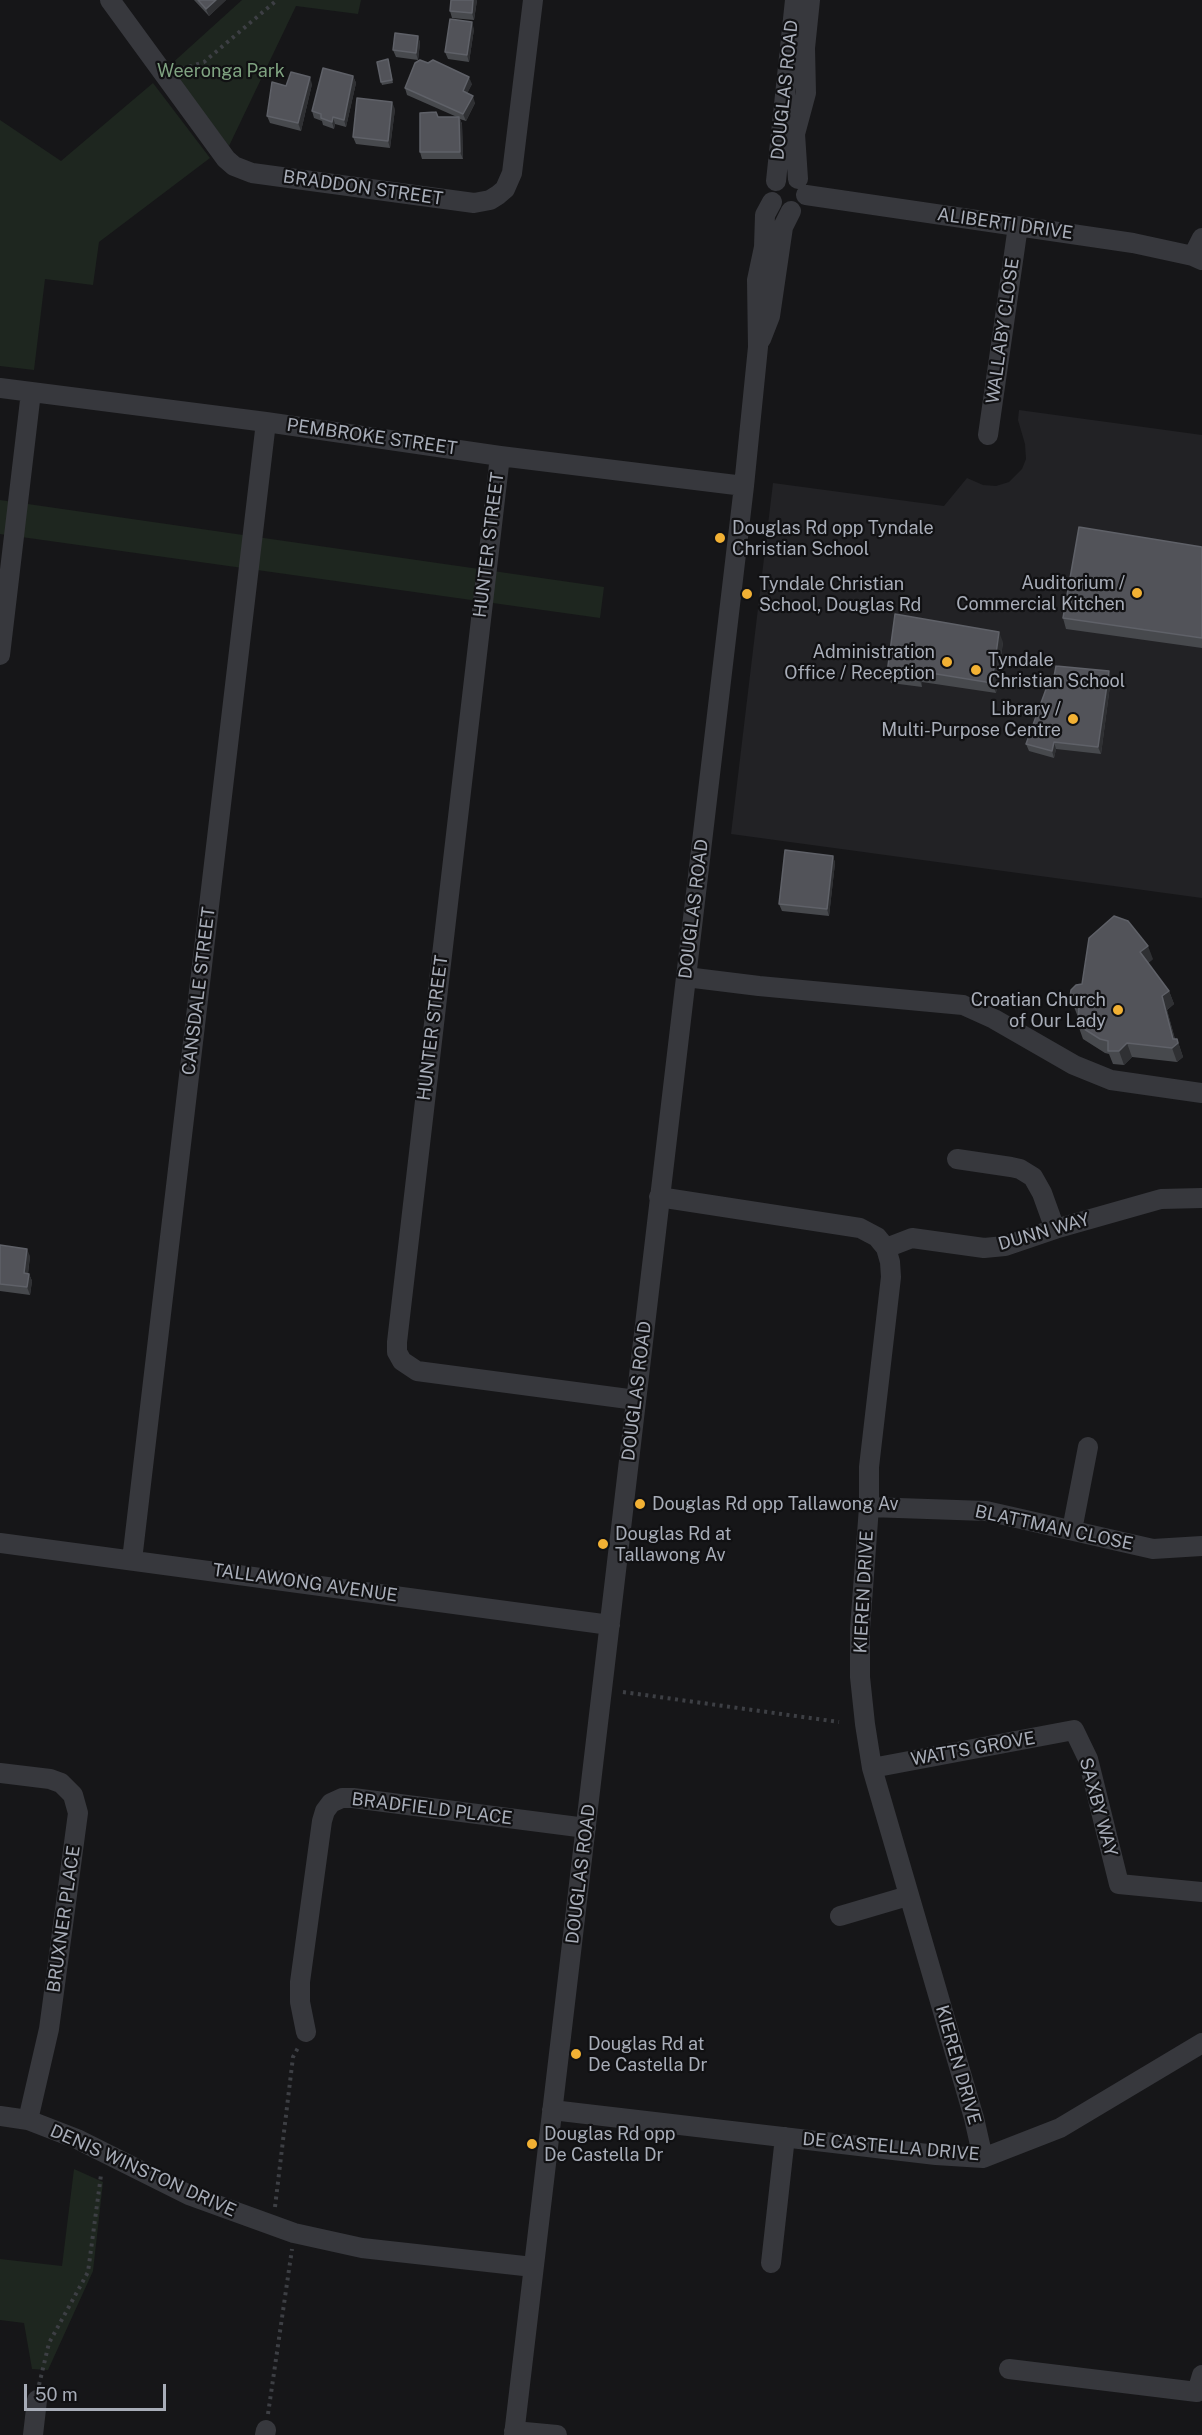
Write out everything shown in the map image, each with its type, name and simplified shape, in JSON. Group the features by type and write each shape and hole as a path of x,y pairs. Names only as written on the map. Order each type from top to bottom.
{"street":[{"name":"BRADDON STREET","path":"110,0 226,159 242,170 482,202 505,189 512,173 533,0"},
{"name":"DOUGLAS ROAD","path":"514,2433 744,486 758,347 757,280 764,247 765,215 772,202 770,191 776,181 795,0"},
{"name":"DOUGLAS ROAD","path":"758,347 770,316 783,227 791,212 801,206 802,187 795,134 806,93 805,48 810,0"},
{"name":"DOUGLAS ROAD","path":"776,181 786,176 802,187"},
{"name":"ALIBERTI DRIVE","path":"802,187 1018,226 1132,243 1197,258"},
{"path":"772,202 780,210 791,212"},
{"name":"WALLABY CLOSE","path":"987,435 1018,226"},
{"path":"1197,258 1202,238"},
{"name":"PEMBROKE STREET","path":"0,388 266,422 500,456 744,486"},
{"path":"0,655 31,392"},
{"name":"CANSDALE STREET","path":"132,1560 266,422"},
{"name":"HUNTER STREET","path":"500,456 396,1342 402,1361 417,1371 636,1400"},
{"path":"686,977 963,1005 994,1019 1074,1065 1111,1080 1202,1093"},
{"path":"957,1159 1020,1169 1033,1177 1042,1193 1055,1229"},
{"path":"659,1197 860,1228 877,1237 886,1248"},
{"name":"DUNN WAY","path":"886,1248 912,1239 984,1248 1005,1246 1055,1229 1161,1199 1202,1198"},
{"name":"KIEREN DRIVE","path":"886,1248 891,1276 869,1467 869,1507 860,1629 860,1677 872,1768 975,2118 983,2158"},
{"path":"1072,1530 1088,1447"},
{"name":"BLATTMAN CLOSE","path":"869,1507 986,1511 1153,1549 1202,1546"},
{"name":"TALLAWONG AVENUE","path":"0,1543 610,1625"},
{"name":"WATTS GROVE","path":"872,1768 1074,1730"},
{"name":"SAXBY WAY","path":"1074,1730 1088,1759 1119,1884 1202,1892"},
{"name":"BRUXNER PLACE","path":"0,1773 50,1779 61,1783 73,1795 78,1812 49,2029 28,2120"},
{"name":"BRADFIELD PLACE","path":"306,2032 300,2002 300,1982 322,1821 331,1803 342,1798 353,1798 586,1828"},
{"path":"840,1916 908,1896"},
{"name":"DE CASTELLA DRIVE","path":"552,2110 936,2155 983,2158 1060,2128 1202,2043"},
{"name":"DENIS WINSTON DRIVE","path":"0,2116 28,2120 77,2139 189,2195 294,2233 362,2248 533,2267"},
{"path":"771,2263 785,2137"},
{"path":"1009,2369 1197,2392 1202,2375"},
{"path":"33,2435 37,2400"},
{"path":"514,2433 556,2435"}],"path":[{"path":"167,76 204,62 277,0"},
{"path":"623,1692 839,1722"},
{"path":"272,2226 293,2057 306,2032"},
{"path":"37,2400 40,2373 49,2343 88,2272 101,2175"},
{"path":"266,2432 294,2233"}],"shaded area":[{"name":"Tyndale Christian School","path":"1019,410 1202,435 1202,898 731,834 773,483 944,506 967,478 983,485 996,486 1009,482 1022,469 1026,459 1025,444 1018,420"}],"green space":[{"name":"Weeronga Park","path":"242,0 361,0 358,14 296,6 229,146 168,67"},
{"path":"153,83 210,158 99,242 93,285 45,279 34,370 0,366 0,120 61,161"},
{"path":"0,500 604,587 600,618 0,534"},
{"path":"74,2169 103,2182 93,2271 48,2370 32,2369 24,2323 0,2320 0,2259 62,2266"}],"building":[{"path":"198,0 216,0 206,9"},
{"path":"451,0 473,0 472,13 450,11"},
{"path":"450,19 472,22 467,55 445,52"},
{"path":"395,33 418,36 416,53 393,50"},
{"path":"388,59 392,80 381,82 377,62"},
{"path":"420,60 428,63 433,60 469,77 463,91 473,96 463,114 405,88 415,63"},
{"path":"323,68 353,76 344,120 333,117 332,122 312,111"},
{"path":"291,72 310,77 298,123 267,116 272,82 286,86"},
{"path":"357,98 392,102 388,141 353,137"},
{"path":"436,112 438,117 459,117 460,152 420,152 420,113"},
{"name":"Auditorium / Commercial Kitchen","path":"1079,527 1202,547 1202,638 1063,618"},
{"name":"Administration Office / Reception","path":"895,614 999,632 992,683 918,671 919,677 887,673"},
{"name":"Library / Multi-Purpose Centre","path":"1056,666 1109,671 1098,747 1054,742 1052,751 1026,744 1049,681 1053,682"},
{"path":"785,850 833,856 827,909 779,904"},
{"path":"1114,916 1128,921 1148,946 1140,952 1169,991 1162,996 1173,1039 1177,1039 1178,1043 1172,1048 1127,1043 1119,1051 1108,1051 1108,1041 1100,1039 1078,1025 1079,1005 1073,1004 1070,997 1071,990 1076,985 1082,984 1089,938"},
{"path":"0,1245 27,1249 24,1273 29,1274 27,1287 0,1284"}],"place":[{"name":"Douglas Rd opp Tyndale Christian School","path":"720,538"},
{"name":"Auditorium / Commercial Kitchen","path":"1137,593"},
{"name":"Tyndale Christian School, Douglas Rd","path":"747,594"},
{"name":"Administration Office / Reception","path":"947,662"},
{"name":"Tyndale Christian School","path":"976,670"},
{"name":"Library / Multi-Purpose Centre","path":"1073,719"},
{"name":"Croatian Church of Our Lady","path":"1118,1010"},
{"name":"Douglas Rd opp Tallawong Av","path":"640,1504"},
{"name":"Douglas Rd at Tallawong Av","path":"603,1544"},
{"name":"Douglas Rd at De Castella Dr","path":"576,2054"},
{"name":"Douglas Rd opp De Castella Dr","path":"532,2144"}]}
